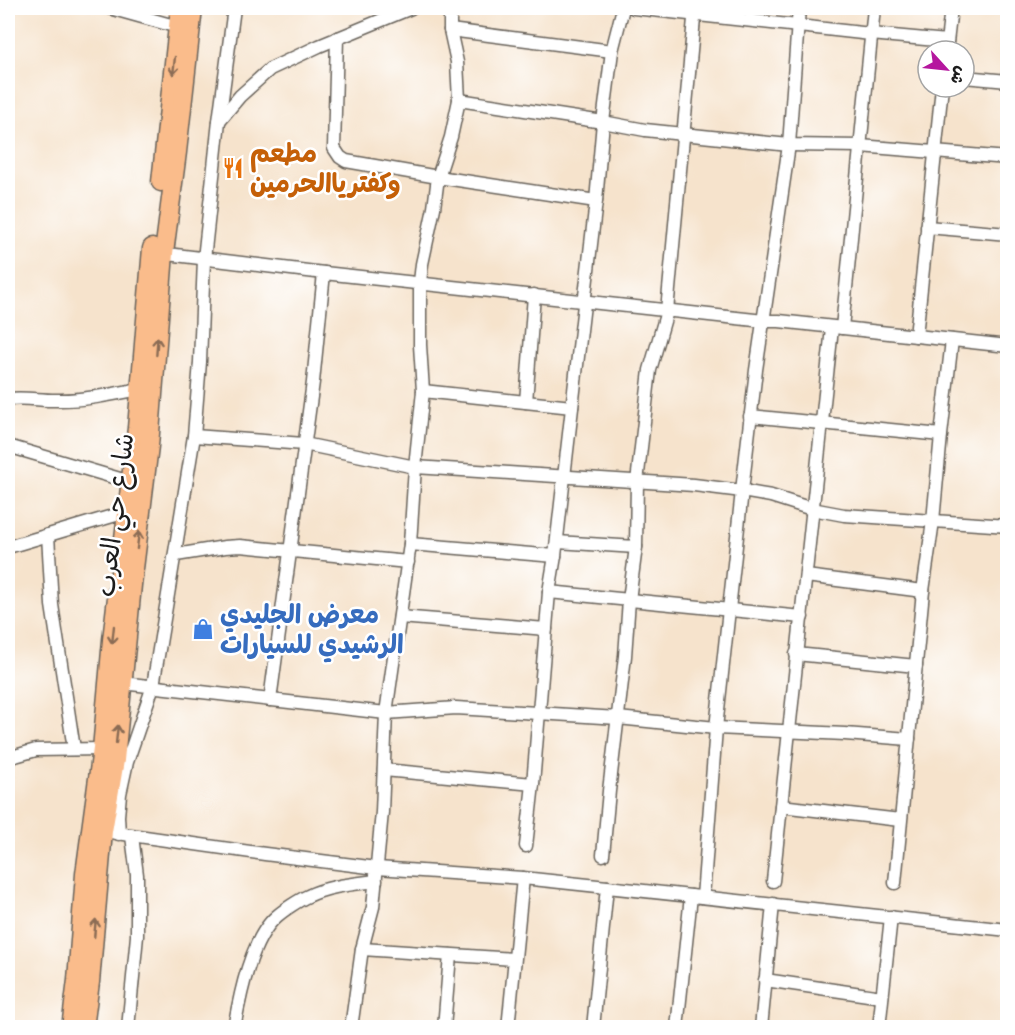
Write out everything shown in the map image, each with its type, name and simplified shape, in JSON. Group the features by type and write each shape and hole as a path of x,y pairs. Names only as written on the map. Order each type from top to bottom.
{"main road":[{"name":"شارع حي العرب","path":"84,1028 111,833 140,464 155,373 158,253 164,153 178,27 187,8"},
{"name":"شارع حي العرب","path":"71,1028 85,874 102,748 126,512 130,482 140,464 140,389 144,334 177,152 187,8"}],"street":[{"path":"110,8 178,27"},
{"path":"234,8 204,259 200,362 194,436 153,686 127,762 118,816 111,833 264,854 377,874 523,878 1008,930"},
{"path":"219,121 240,96 270,69 337,38 411,8"},
{"path":"351,1028 362,949 373,907 384,770 386,713 410,544 423,391 420,345 422,264 438,177 459,100 457,62 450,30 450,8"},
{"path":"526,846 549,592 585,301 603,122 612,51 623,8"},
{"path":"634,8 695,11 916,41"},
{"path":"677,1028 697,896 750,416 789,145 799,8"},
{"path":"773,881 812,509 860,146 874,8"},
{"path":"947,39 951,8"},
{"path":"603,855 636,547 637,482 650,370 667,310 695,11"},
{"path":"450,30 612,51"},
{"path":"337,38 334,148 346,161 596,201"},
{"path":"976,78 1008,81"},
{"path":"916,336 941,99"},
{"path":"459,100 682,134 789,145 860,146 1008,158"},
{"path":"927,227 1008,234"},
{"path":"158,253 324,273 1008,346"},
{"path":"270,700 313,382 324,273"},
{"path":"526,402 534,295"},
{"path":"895,883 923,591 933,521 952,340"},
{"path":"8,399 56,400 140,389"},
{"path":"423,391 572,407"},
{"path":"750,416 941,435"},
{"path":"194,436 304,444 416,467 694,485 779,498 812,509 844,514 1008,526"},
{"path":"8,446 130,482"},
{"path":"8,547 126,512"},
{"path":"48,536 52,605 74,749"},
{"path":"410,544 556,549 636,547"},
{"path":"176,555 240,546 408,562"},
{"path":"806,576 923,591"},
{"path":"549,592 802,617"},
{"path":"400,617 546,629"},
{"path":"796,654 916,666"},
{"path":"122,683 386,713 456,708 618,718 716,728 789,730 909,739"},
{"path":"8,758 36,750 102,748"},
{"path":"384,770 533,784"},
{"path":"781,806 900,820"},
{"path":"128,1028 137,936 137,875 132,836"},
{"path":"234,1028 238,1002 249,965 260,938 276,917 308,896 377,874"},
{"path":"508,1028 523,878"},
{"path":"593,1028 607,887"},
{"path":"761,1028 773,904"},
{"path":"879,1028 891,917"},
{"path":"362,949 514,959"},
{"path":"444,1028 450,955"},
{"path":"765,980 882,997"}],"place":[{"name":"مطعم وكفترياالحرمين","path":"233,168"},
{"name":"معرض الجليدي الرشيدي للسيارات","path":"203,629"}]}
